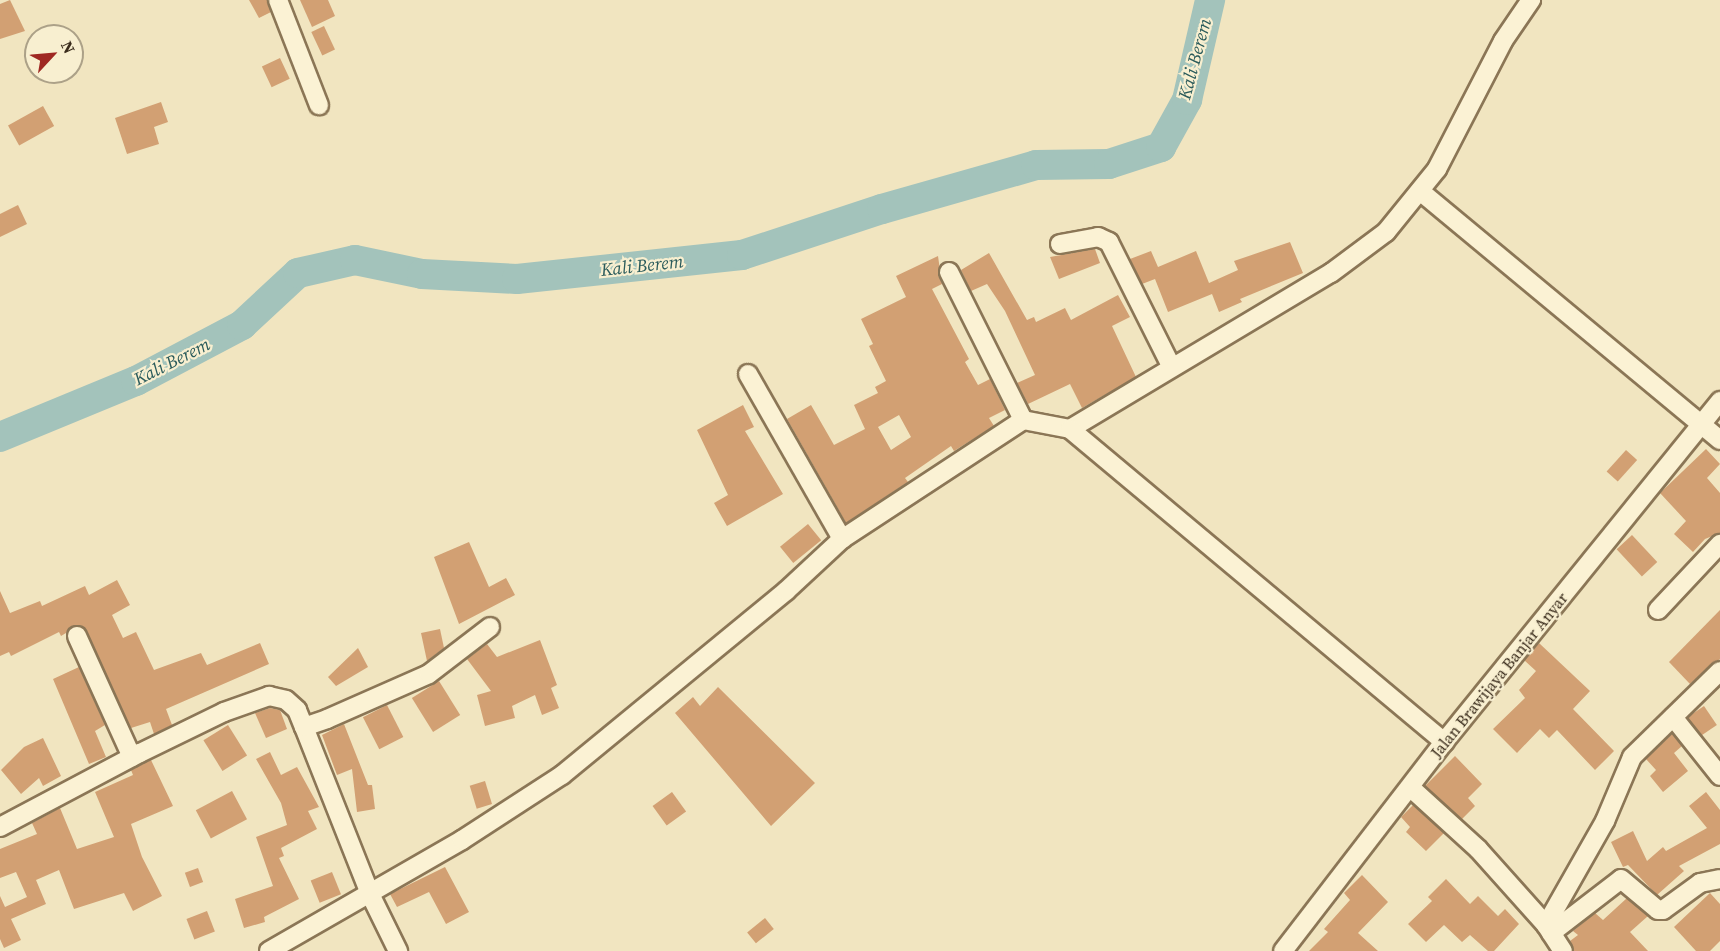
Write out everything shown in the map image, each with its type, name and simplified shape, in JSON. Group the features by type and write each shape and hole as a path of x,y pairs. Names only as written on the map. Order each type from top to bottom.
{"street":[{"path":"278,0 319,105"},
{"path":"1070,429 1358,254 1386,231 1420,191 1457,134 1503,41 1531,0"},
{"path":"1420,191 1720,440"},
{"path":"1060,244 1098,237 1109,242 1171,366"},
{"path":"949,272 1023,420"},
{"path":"748,374 842,539"},
{"name":"Jalan Brawijaya Banjar Anyar","path":"1283,951 1444,742 1720,401"},
{"path":"269,951 462,840 562,775 786,591 842,539 1023,420 1070,429 1444,742"},
{"path":"1658,610 1720,544"},
{"path":"304,727 429,674 490,627"},
{"path":"77,636 132,757"},
{"path":"1548,929 1605,821 1624,769 1720,671"},
{"path":"0,827 132,757 224,712 269,696 286,699 304,727 370,894 398,951"},
{"path":"1673,717 1720,776"},
{"path":"1410,788 1478,849 1548,929 1563,951"},
{"path":"1548,929 1621,879 1658,909 1663,910 1700,883 1720,879"}],"building":[{"path":"10,0 24,31 0,39 0,4"},
{"path":"249,0 267,0 271,12 259,18"},
{"path":"300,0 328,0 335,16 312,27"},
{"path":"324,26 335,50 322,55 311,32"},
{"path":"280,58 290,79 272,87 262,66"},
{"path":"161,102 168,122 154,127 159,144 127,154 115,118"},
{"path":"43,106 54,126 19,146 8,125"},
{"path":"18,205 27,224 0,237 0,214"},
{"path":"1290,242 1303,273 1240,299 1242,302 1219,312 1212,294 1168,312 1155,279 1142,284 1130,259 1151,251 1158,267 1196,251 1209,283 1238,270 1234,261"},
{"path":"1095,249 1100,263 1059,279 1050,257"},
{"path":"989,253 1027,320 1034,317 1036,322 1065,308 1071,320 1118,295 1130,317 1112,326 1136,377 1082,408 1070,384 1028,404 1017,383 1035,375 1005,311 987,284 971,291 961,270"},
{"path":"938,256 942,284 932,289 969,359 965,362 978,385 990,379 1005,410 989,418 994,426 954,451 951,446 905,478 908,482 846,523 787,419 811,405 834,445 865,429 854,405 878,393 875,387 886,381 869,346 873,344 861,319 906,297 896,276","holes":["899,415 911,437 891,450 878,427"]},
{"path":"743,405 754,427 745,431 783,494 727,526 714,503 728,495 697,430"},
{"path":"1706,449 1720,464 1707,478 1720,493 1720,533 1705,539 1693,552 1674,534 1686,521 1660,493"},
{"path":"1626,450 1637,460 1618,482 1607,472"},
{"path":"808,524 821,540 793,563 780,547"},
{"path":"1632,535 1657,562 1642,576 1617,549"},
{"path":"469,542 489,587 506,578 515,595 459,624 434,557"},
{"path":"117,580 130,605 112,615 123,638 136,632 154,670 201,653 207,665 260,643 269,664 166,709 172,725 154,734 150,722 131,728 82,626 73,626 61,636 59,632 11,656 9,652 0,656 0,591 10,613 40,601 42,606 85,586 89,595"},
{"path":"1720,610 1720,659 1690,684 1669,662"},
{"path":"440,629 444,648 427,661 421,633"},
{"path":"540,640 557,685 551,688 559,708 542,715 535,695 512,706 515,718 485,726 477,695 491,691 467,659 487,644 497,657"},
{"path":"1539,643 1590,691 1573,709 1614,751 1595,770 1557,730 1549,738 1540,729 1517,753 1493,729 1525,698 1519,690 1536,671 1524,660"},
{"path":"358,648 368,667 336,686 328,677"},
{"path":"79,667 105,725 95,731 106,757 89,764 53,679"},
{"path":"439,681 460,715 433,732 412,698"},
{"path":"718,687 815,783 771,826 675,713 693,697 700,706"},
{"path":"387,705 403,737 379,749 363,717"},
{"path":"1704,706 1717,725 1700,736 1687,717"},
{"path":"270,708 280,710 287,729 266,738 255,713"},
{"path":"344,724 368,785 372,785 375,809 357,812 352,769 337,775 322,735"},
{"path":"228,725 247,756 222,771 203,740"},
{"path":"1672,734 1682,746 1674,753 1688,771 1663,792 1650,776 1656,770 1646,759"},
{"path":"43,738 61,776 43,786 39,778 21,794 1,770 24,747"},
{"path":"270,752 281,775 297,767 319,807 308,811 317,829 281,848 284,856 279,858 299,899 264,917 265,922 244,928 235,899 273,886 256,837 287,825 281,803 256,759"},
{"path":"1455,756 1482,784 1468,798 1475,806 1462,819 1425,786"},
{"path":"151,760 173,806 131,824 142,857 162,896 133,911 124,893 74,909 59,870 36,880 46,904 11,919 21,940 4,948 0,939 0,896 5,907 27,897 16,872 0,878 0,849 37,834 32,823 60,808 77,849 114,837 95,792 133,775 131,770"},
{"path":"485,781 492,804 477,809 470,786"},
{"path":"232,791 247,819 211,839 196,810"},
{"path":"672,792 686,811 667,826 653,806"},
{"path":"1706,792 1720,810 1720,844 1679,866 1684,871 1657,895 1628,865 1623,867 1611,842 1633,831 1647,861 1663,847 1666,851 1707,828 1689,806"},
{"path":"1413,805 1444,833 1426,851 1406,832 1410,827 1401,817"},
{"path":"445,867 469,912 446,924 429,892 397,907 390,894"},
{"path":"198,868 203,882 190,887 185,873"},
{"path":"332,872 341,894 320,903 311,881"},
{"path":"1362,875 1388,902 1358,933 1378,951 1309,951 1328,932 1324,929 1350,900 1344,893"},
{"path":"1446,879 1470,904 1478,896 1498,916 1505,909 1519,924 1494,951 1488,951 1470,935 1462,942 1444,925 1426,942 1408,924 1432,901 1428,897"},
{"path":"1710,893 1720,904 1720,941 1710,951 1696,951 1674,927"},
{"path":"1627,898 1648,916 1630,932 1648,951 1574,951 1570,941 1578,935 1573,931 1595,913 1603,920"},
{"path":"207,911 215,932 194,939 186,919"},
{"path":"765,918 774,929 756,943 747,932"}],"waterway":[{"name":"Kali Berem","path":"0,437 136,381 242,325 298,273 355,260 422,274 517,279 742,255 882,209 1036,165 1109,164 1161,147 1187,100 1210,0"}]}
